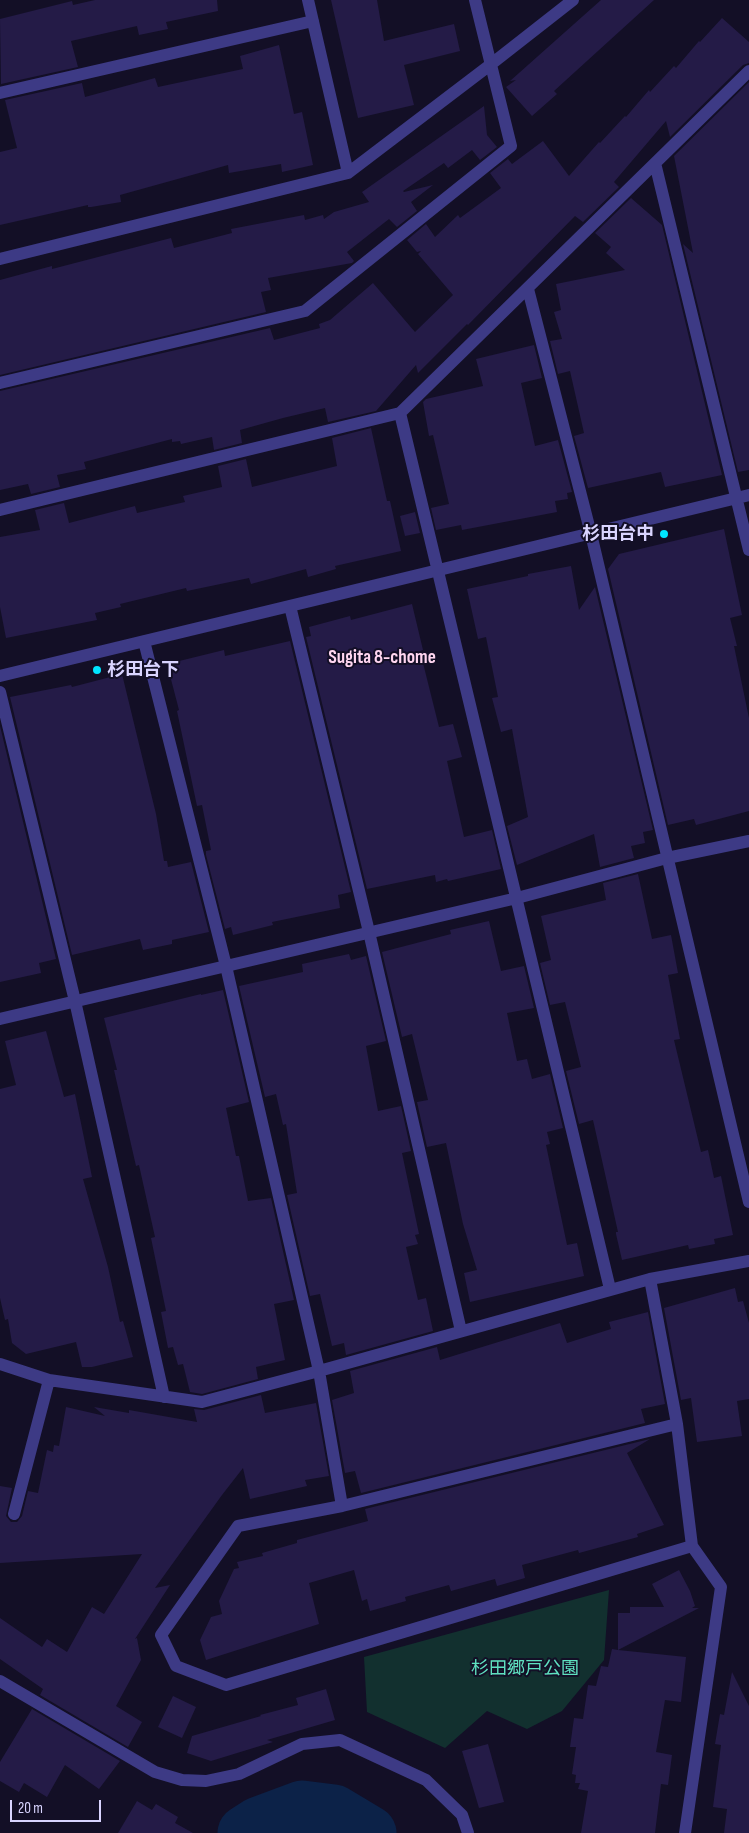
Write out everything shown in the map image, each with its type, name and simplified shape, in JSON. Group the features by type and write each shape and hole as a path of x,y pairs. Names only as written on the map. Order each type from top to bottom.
{"street":[{"path":"308,0 348,173"},
{"path":"0,383 305,310 511,146 475,0"},
{"path":"0,259 348,173 573,0"},
{"path":"0,93 312,21"},
{"path":"0,510 400,414 749,70"},
{"path":"654,163 743,497 749,550"},
{"path":"528,289 591,534 749,1202"},
{"path":"400,414 518,898 610,1290"},
{"path":"0,676 743,497"},
{"path":"290,606 369,932 461,1331"},
{"path":"144,641 226,966 319,1371 342,1506"},
{"path":"0,692 75,1001 164,1396"},
{"path":"0,1019 518,898 667,858 749,841"},
{"path":"0,1362 49,1380 202,1402 650,1279 749,1262"},
{"path":"650,1279 677,1424 692,1546 722,1587 684,1833"},
{"path":"14,1514 49,1380"},
{"path":"677,1424 342,1506 238,1526 161,1636 176,1666 226,1685 692,1546"},
{"path":"0,1681 155,1772 182,1780 206,1781 239,1774 302,1744 340,1740 426,1780 462,1814 468,1833"}],"green space":[{"name":"杉田郷戸公園","path":"609,1590 604,1660 562,1711 527,1729 487,1711 445,1748 367,1712 364,1657"}],"building":[{"path":"95,0 217,0 218,11 166,22 168,29 139,35 137,26 71,41 78,67 1,84 0,19 72,1 73,5"},
{"path":"331,0 377,0 384,41 454,24 460,51 404,65 414,105 358,118"},
{"path":"601,0 654,0 554,91 557,94 532,116 506,87 516,80 510,81"},
{"path":"722,18 749,42 749,63 743,65 670,137 666,121 614,182 619,187 583,222 575,216 418,373 416,365 376,411 328,422 325,408 283,418 240,430 242,443 214,450 212,437 181,444 180,441 172,442 172,439 84,462 86,469 57,475 60,487 31,494 28,484 0,490 0,391 270,328 274,340 320,328 319,324 330,320 373,283 415,332 453,295 418,254 421,251 417,252 407,240 426,224 435,237 458,215 460,218 501,188 490,173 508,159 512,164 543,141 569,176 599,142 626,117 649,90 650,92 674,66 676,68"},
{"path":"279,45 294,114 302,112 313,165 282,172 281,164 229,173 228,165 120,195 121,202 91,207 88,207 88,205 0,225 0,152 17,148 5,100 82,83 85,97 155,78 158,87 243,69 240,56"},
{"path":"749,82 749,470 738,472 683,244 693,253 674,156"},
{"path":"484,106 487,135 497,147 480,160 472,150 448,168 444,163 403,191 433,185 411,202 417,211 397,227 389,219 347,252 354,261 352,263 268,278 271,290 261,292 266,312 0,375 0,280 52,266 52,269 171,238 174,248 232,233 231,229 304,215 305,220 323,215 324,219 334,212 369,202 362,192"},
{"path":"631,198 662,225 722,475 665,487 661,472 588,488 574,436 584,433 570,371 558,374 550,341 562,339 554,312 561,310 556,284 625,270 606,253 611,247 595,233"},
{"path":"534,345 542,378 521,383 535,446 558,440 572,492 567,493 568,499 555,501 557,512 462,530 461,525 436,530 431,508 449,504 433,435 429,436 423,402 426,399 483,386 476,359"},
{"path":"371,428 387,501 390,501 401,551 335,566 336,569 308,577 306,569 251,584 249,578 187,591 186,588 120,604 121,607 95,613 97,620 6,638 0,607 0,537 40,530 35,510 64,503 69,523 135,506 137,513 185,502 183,496 222,487 218,466 246,459 252,487 337,466 332,438"},
{"path":"415,512 420,533 405,536 400,516"},
{"path":"724,529 742,615 730,618 737,646 734,646 749,718 749,811 696,825 694,819 668,825 608,569 619,554"},
{"path":"571,566 579,610 595,587 653,830 643,832 645,843 631,846 634,858 600,867 594,834 517,865 507,826 528,817 512,729 501,732 492,698 498,697 486,637 478,639 467,589"},
{"path":"412,604 423,650 420,651 439,727 453,724 462,757 447,761 464,837 492,830 501,869 448,881 447,879 436,882 435,875 367,889 306,637 311,636 309,627 350,616 351,620"},
{"path":"290,641 351,892 338,895 340,908 272,922 273,925 233,935 231,927 225,929 206,855 206,851 211,850 202,805 197,806 177,711 179,710 167,664 224,650 225,656"},
{"path":"122,674 156,814 164,861 167,861 168,867 191,862 209,932 172,940 172,944 143,950 140,939 72,955 10,697 71,685 72,687"},
{"path":"0,726 56,959 39,963 41,973 0,982"},
{"path":"638,874 652,939 671,935 678,973 668,975 680,1039 674,1040 701,1152 708,1150 714,1178 721,1176 733,1235 714,1239 715,1244 689,1249 688,1245 622,1260 616,1234 618,1232 593,1120 579,1124 566,1071 581,1067 565,1002 550,1005 540,963 551,960 541,916 606,900 603,883"},
{"path":"489,921 501,971 524,966 534,1008 507,1013 517,1061 527,1059 532,1079 550,1074 563,1128 547,1132 550,1144 546,1145 567,1245 577,1243 584,1276 470,1302 464,1273 477,1270 463,1224 446,1143 427,1147 417,1102 428,1100 412,1034 402,1037 382,952 451,934 450,930"},
{"path":"349,954 351,960 366,956 386,1041 366,1046 378,1111 401,1106 411,1151 402,1153 419,1234 415,1235 418,1244 406,1247 418,1300 426,1298 433,1331 346,1355 344,1343 332,1346 320,1294 310,1296 287,1195 297,1193 286,1124 283,1125 276,1094 265,1097 239,986 303,972 302,964"},
{"path":"223,990 249,1102 226,1108 236,1156 239,1156 248,1201 271,1198 294,1300 274,1304 285,1360 256,1367 258,1379 202,1394 190,1392 183,1364 178,1365 173,1347 168,1348 161,1312 166,1311 151,1238 155,1237 139,1165 136,1166 114,1070 117,1070 104,1018"},
{"path":"46,1031 64,1097 75,1094 92,1177 83,1179 108,1267 120,1322 123,1321 133,1357 92,1367 82,1367 76,1342 26,1354 12,1343 8,1319 5,1320 0,1298 0,1089 16,1085 5,1041"},
{"path":"735,1288 738,1302 743,1301 749,1323 749,1399 737,1401 742,1436 697,1442 691,1398 681,1400 664,1308"},
{"path":"648,1312 665,1404 641,1409 645,1423 361,1493 355,1471 345,1473 332,1400 354,1393 350,1371 437,1347 440,1360 560,1323 567,1343 611,1329 609,1322"},
{"path":"261,1395 265,1413 316,1403 329,1476 305,1480 307,1486 250,1499 243,1468 222,1495 155,1588 170,1585 135,1639 137,1638 141,1660 116,1706 142,1722 128,1747 40,1695 43,1689 0,1659 0,1618 42,1647 47,1639 67,1652 92,1607 104,1614 142,1554 0,1563 0,1486 12,1488 6,1516 11,1522 17,1522 22,1516 28,1491 38,1493 47,1450 53,1452 54,1445 59,1446 66,1407 105,1416 94,1407 129,1413 129,1410 197,1422 194,1409 204,1410"},
{"path":"650,1439 627,1453 664,1525 637,1534 638,1537 579,1553 578,1550 522,1565 525,1578 497,1586 495,1579 451,1591 449,1585 405,1597 406,1601 370,1611 367,1599 362,1601 354,1570 309,1583 319,1624 206,1660 200,1640 211,1617 222,1614 219,1601 234,1569 239,1568 237,1562 263,1556 262,1553 297,1543 297,1540 368,1521 365,1509"},
{"path":"679,1570 690,1591 695,1606 692,1608 699,1608 618,1650 618,1613 630,1613 630,1607 664,1607 652,1584"},
{"path":"612,1649 686,1657 681,1702 665,1700 656,1752 672,1755 668,1785 661,1784 655,1833 581,1833 588,1791 578,1789 580,1783 575,1783 576,1775 572,1774 576,1747 570,1747 574,1718 583,1719 588,1685 596,1686 601,1666 608,1667"},
{"path":"732,1672 749,1706 749,1833 724,1833 727,1809 713,1807 721,1745 715,1744 720,1714 724,1715"},
{"path":"326,1689 335,1720 267,1740 273,1742 211,1761 187,1753 192,1736 298,1705 296,1698"},
{"path":"173,1696 196,1707 182,1738 158,1727"},
{"path":"32,1709 120,1761 99,1789 65,1765 47,1797 24,1783 19,1792 0,1781 0,1762"},
{"path":"488,1744 504,1802 479,1808 462,1751"},
{"path":"137,1801 152,1810 156,1804 178,1817 175,1823 193,1833 118,1833"}],"waterway":[{"path":"245,1833 259,1824 302,1808 334,1812 369,1833"}],"place":[{"name":"杉田台中","path":"664,534"},
{"name":"杉田台下","path":"97,670"}],"district":[{"name":"Sugita 8-chome","path":"382,658"}]}
